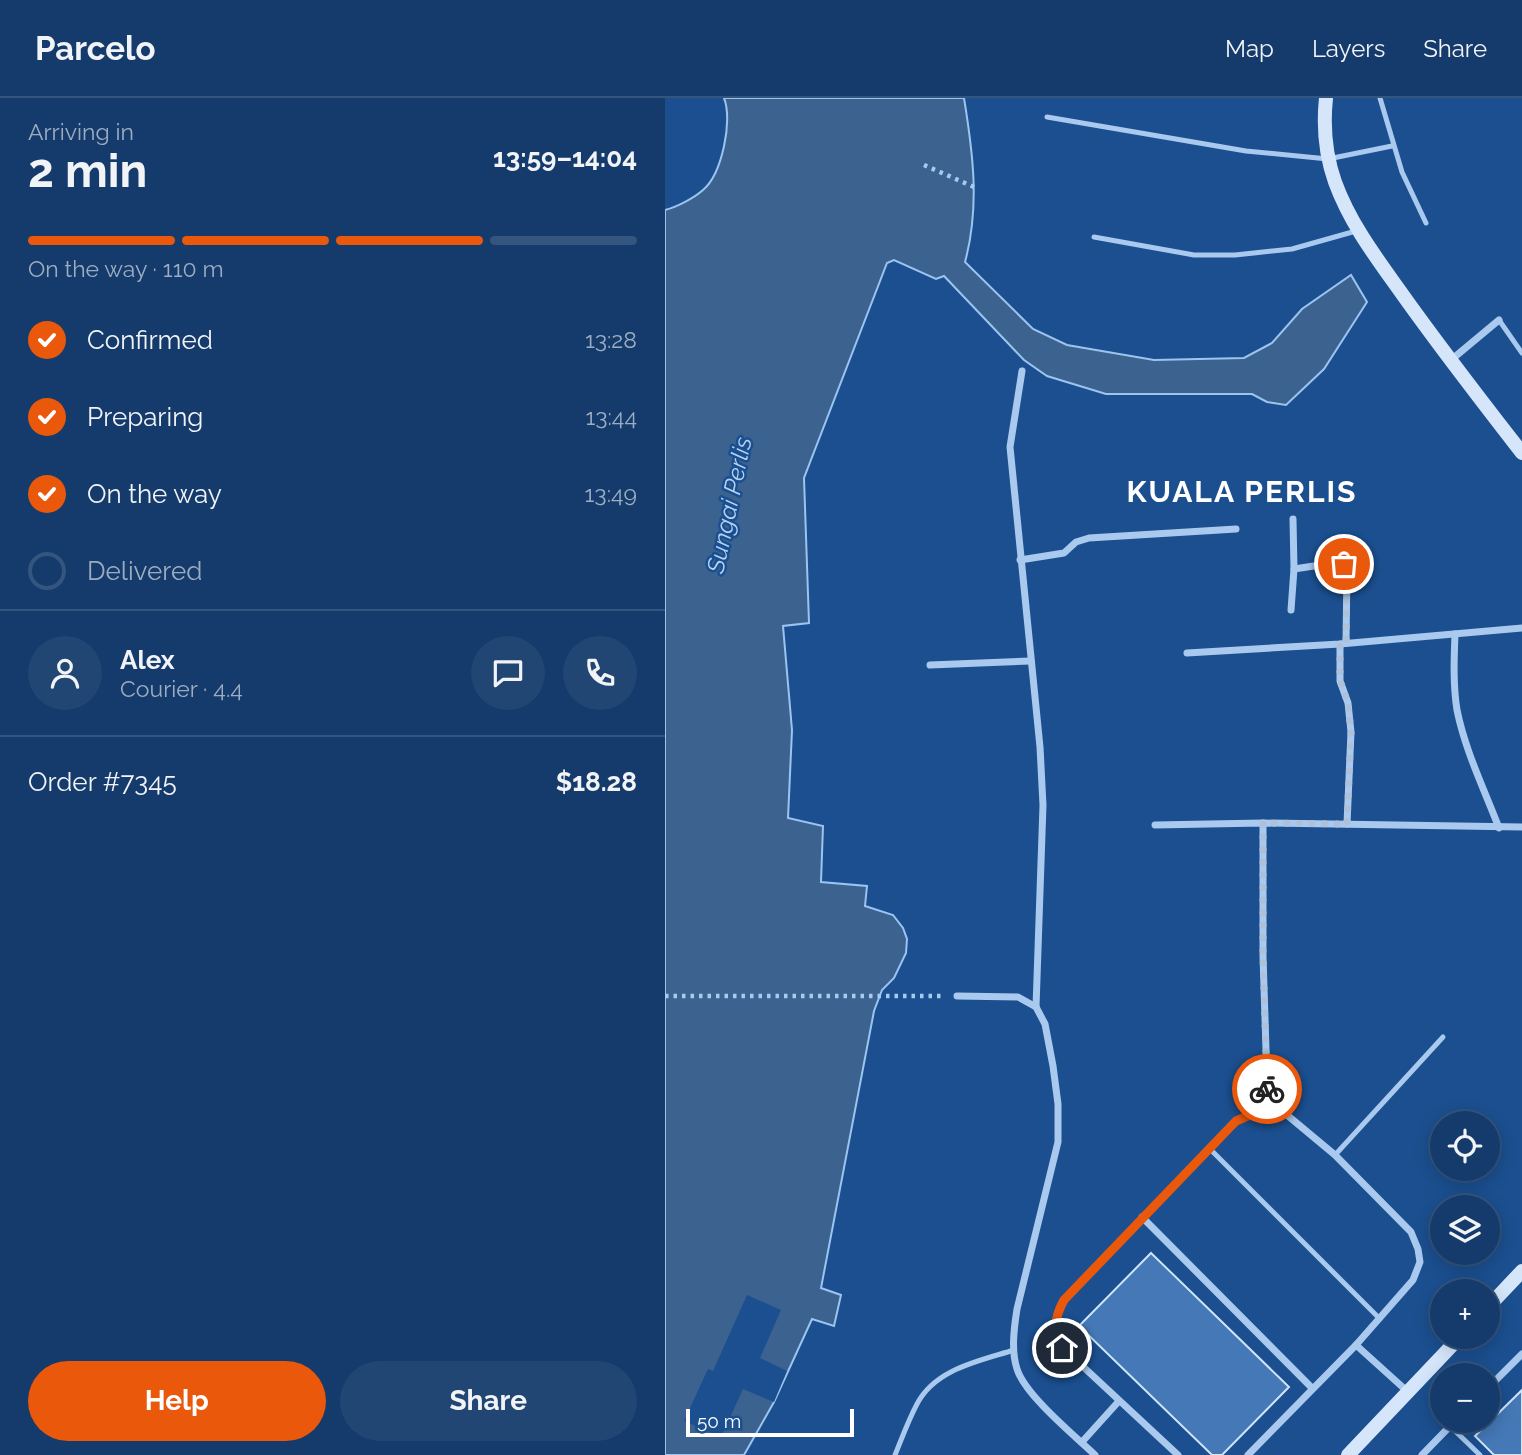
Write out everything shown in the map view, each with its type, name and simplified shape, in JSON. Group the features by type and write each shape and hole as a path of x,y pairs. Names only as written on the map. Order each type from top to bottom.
{"main road":[{"path":"1326,98 1323,127 1328,159 1357,231 1450,361 1522,453"},
{"path":"1500,1294 1522,1271"},
{"path":"1348,1455 1449,1349"}],"street":[{"path":"1450,361 1499,320"},
{"path":"1022,371 1010,447 1043,804 1036,1007 1045,1024 1053,1066 1058,1104 1058,1142 1017,1309 1014,1350 1016,1368 1024,1385 1095,1455"},
{"path":"1291,610 1293,519"},
{"path":"1020,560 1064,553 1076,542 1089,538 1236,529"},
{"path":"1294,569 1341,562 1347,569 1340,681 1348,703 1351,732 1347,824"},
{"path":"1187,653 1522,628"},
{"path":"1455,634 1457,711 1499,828"},
{"path":"930,665 1031,661"},
{"path":"1155,825 1263,823 1522,827"},
{"path":"1263,823 1263,956 1268,1112"},
{"path":"957,996 1018,997 1036,1007"},
{"path":"1178,1455 1062,1348 1054,1324 1057,1312 1064,1300 1236,1121 1257,1112 1268,1112 1287,1115 1335,1155 1411,1233 1420,1262 1413,1280 1380,1319 1248,1455"},
{"path":"1142,1217 1313,1388"},
{"path":"1356,1345 1408,1392"},
{"path":"1500,1376 1522,1354"},
{"path":"1082,1442 1119,1401"},
{"path":"1422,1455 1444,1433"}],"lane":[{"path":"1380,98 1392,146 1426,223"},
{"path":"1047,117 1246,151 1328,159 1392,146"},
{"path":"1094,237 1194,255 1235,255 1292,249 1357,231"},
{"path":"1499,320 1522,354"},
{"path":"1335,1155 1443,1037"},
{"path":"1209,1148 1380,1319"},
{"path":"895,1455 918,1402 935,1381 971,1363 1014,1350"},
{"path":"1461,1433 1480,1455"}],"path":[{"path":"924,165 974,187"},
{"path":"665,996 957,996"}],"water":[{"name":"Sungai Perlis","path":"724,98 964,98 974,200 965,262 1033,329 1067,345 1154,360 1244,358 1272,343 1302,309 1351,275 1367,302 1324,369 1286,405 1267,402 1252,394 1106,394 1047,376 1024,360 944,276 936,279 894,260 887,263 804,478 809,623 783,626 792,730 788,818 823,826 821,882 867,886 865,906 893,915 907,939 906,953 894,978 882,990 874,1011 821,1288 841,1295 834,1326 812,1319 774,1402 744,1455 665,1455 665,210 699,193 716,172 726,133"}],"pier":[{"path":"747,1295 781,1310 760,1358 787,1371 774,1402 743,1389 721,1437 684,1421 708,1369 713,1371"}],"building":[{"path":"1151,1253 1289,1387 1222,1455 1212,1455 1079,1326"},
{"path":"1522,1390 1522,1455 1494,1455 1475,1436 1478,1433 1500,1433 1500,1412"}],"way so far":[{"path":"1267,1089 1263,823 1347,824 1351,732 1348,703 1339,671 1340,644 1346,643 1347,569 1344,564"}],"district":[{"name":"KUALA PERLIS","path":"1242,491"}],"route":[{"path":"1062,1348 1054,1324 1064,1300 1236,1121 1257,1112 1268,1112 1267,1089"}]}
